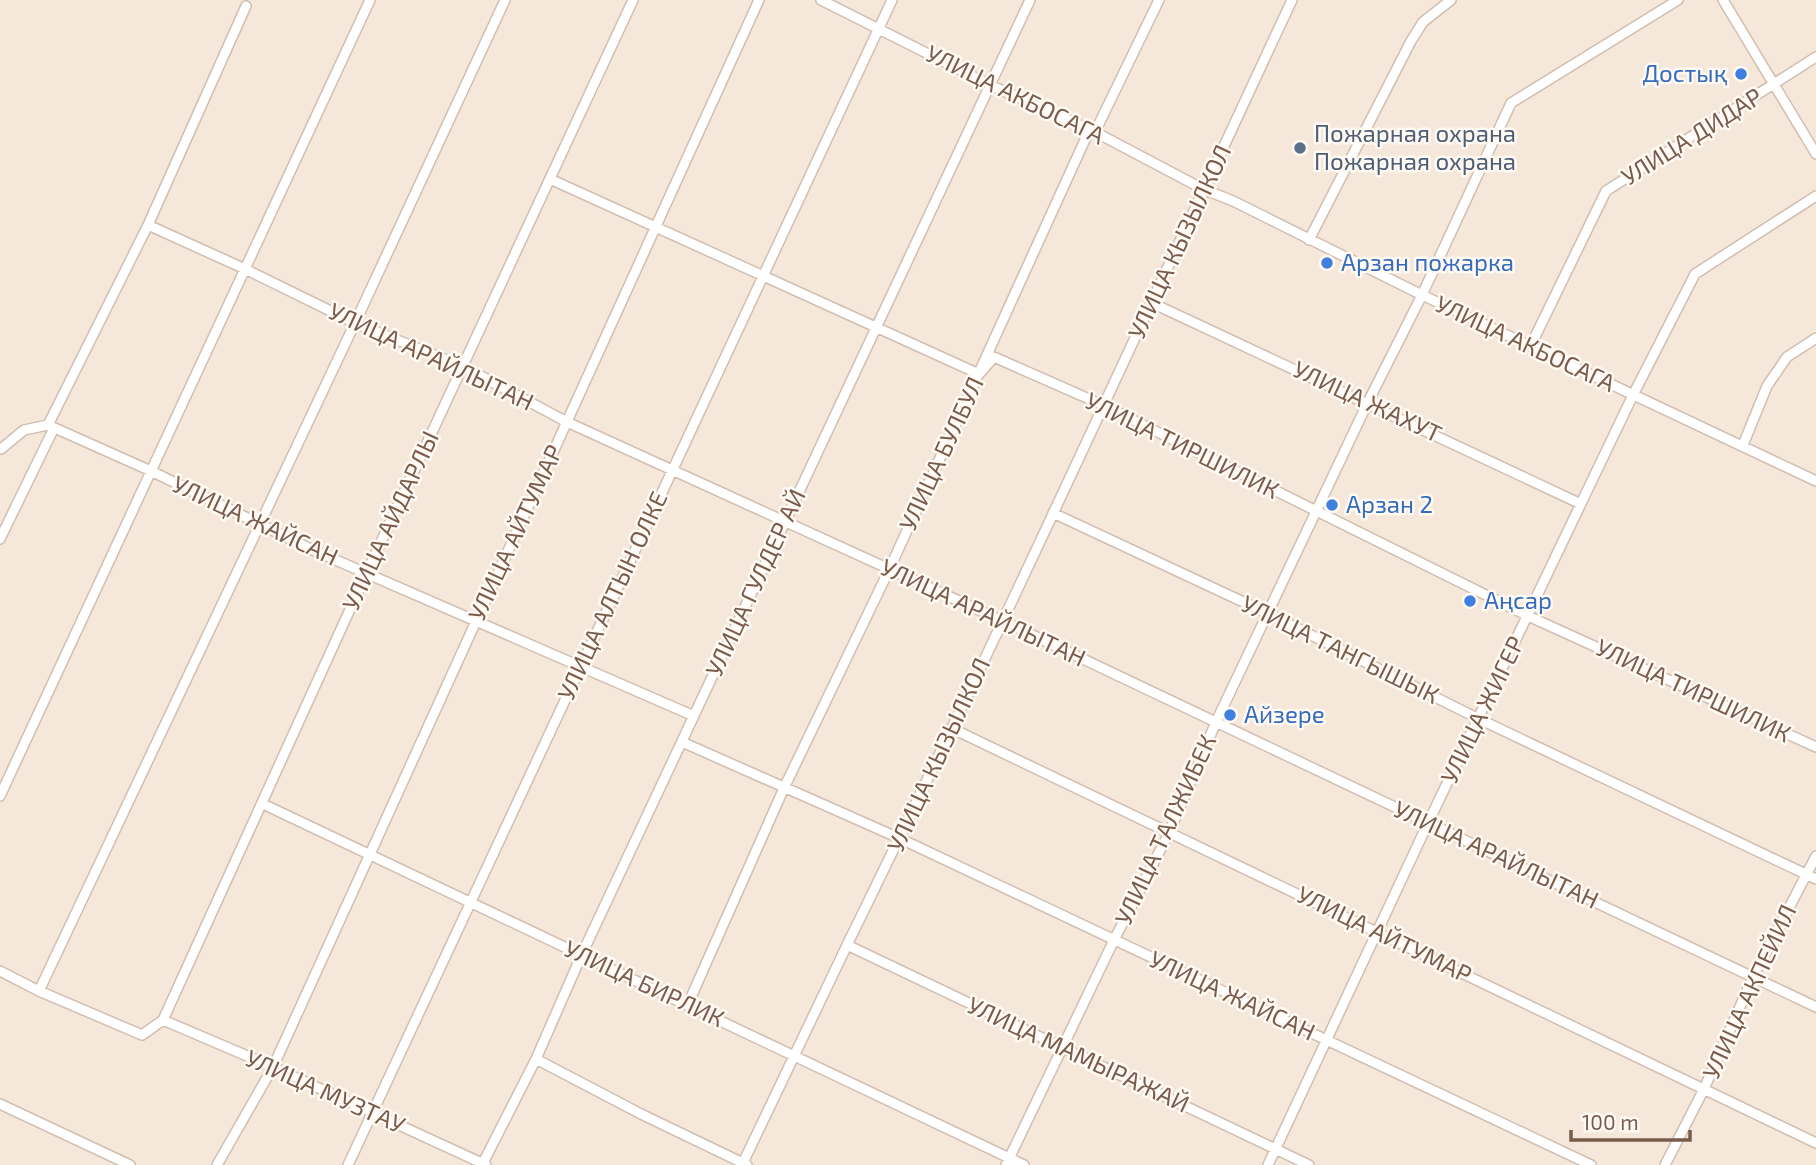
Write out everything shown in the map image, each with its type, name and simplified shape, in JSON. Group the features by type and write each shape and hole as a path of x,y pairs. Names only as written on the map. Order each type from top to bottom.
{"street":[{"path":"0,796 370,0"},
{"path":"0,971 39,991 505,0"},
{"name":"УЛИЦА АЙДАРЛЫ","path":"39,991 142,1035 163,1020 367,572 633,0"},
{"name":"УЛИЦА АЙТУМАР","path":"217,1165 273,1067 759,0"},
{"name":"УЛИЦА АКБОСАГА","path":"821,0 1422,295 1816,481"},
{"name":"УЛИЦА АЛТЫН ОЛКЕ","path":"348,1165 892,0"},
{"name":"УЛИЦА ГУЛДЕР АЙ","path":"483,1164 536,1059 582,954 1030,0"},
{"name":"УЛИЦА БУЛБУЛ","path":"688,1004 784,788 889,570 1092,131 1158,0"},
{"name":"УЛИЦА КЫЗЫЛКОЛ","path":"744,1164 1105,406 1292,0"},
{"path":"1310,240 1411,41 1423,22 1451,0"},
{"name":"УЛИЦА ТАЛЖИБЕК","path":"1008,1162 1169,833 1216,722 1368,402 1422,295 1511,103 1678,0"},
{"path":"1723,0 1816,154"},
{"path":"0,539 148,225 246,6"},
{"name":"УЛИЦА ДИДАР","path":"1531,345 1606,191 1816,57"},
{"path":"550,179 979,374"},
{"name":"УЛИЦА ЖИГЕР","path":"1268,1165 1633,395 1695,274 1816,196"},
{"name":"УЛИЦА АРАЙЛЫТАН","path":"148,225 355,323 464,367 567,422 1003,621 1816,1007"},
{"name":"УЛИЦА ЖАХУТ","path":"1152,303 1581,504"},
{"path":"1743,446 1767,386 1787,357 1816,338"},
{"name":"УЛИЦА ТИРШИЛИК","path":"979,374 994,357 1105,406 1528,616 1816,747"},
{"path":"1,449 24,430 51,426"},
{"name":"УЛИЦА ЖАЙСАН","path":"51,426 151,471 260,525 694,716"},
{"name":"УЛИЦА ТАНГЫШЫК","path":"1053,513 1269,614 1479,719 1816,879"},
{"name":"УЛИЦА АЙТУМАР","path":"951,728 1816,1143"},
{"name":"УЛИЦА ЖАЙСАН","path":"681,742 901,839 1591,1165"},
{"name":"УЛИЦА БИРЛИК","path":"263,804 688,1004 1008,1162 1024,1165"},
{"name":"УЛИЦА АКПЕЙИЛ","path":"1665,1165 1704,1089 1753,977 1816,856"},
{"name":"УЛИЦА МАМЫРАЖАЙ","path":"847,945 1309,1165"},
{"name":"УЛИЦА МУЗТАУ","path":"163,1020 273,1067 483,1164"},
{"path":"536,1059 744,1164"},
{"path":"0,1104 130,1165"}],"shaded area":[{"name":"Достық","path":"0,0 1816,0 1816,1165 0,1165"}],"place":[{"name":"Достық","path":"1741,74"},
{"name":"Пожарная охрана Пожарная охрана","path":"1300,148"},
{"name":"Арзан пожарка","path":"1327,263"},
{"name":"Арзан 2","path":"1332,505"},
{"name":"Аңсар","path":"1470,601"},
{"name":"Айзере","path":"1230,715"}]}
